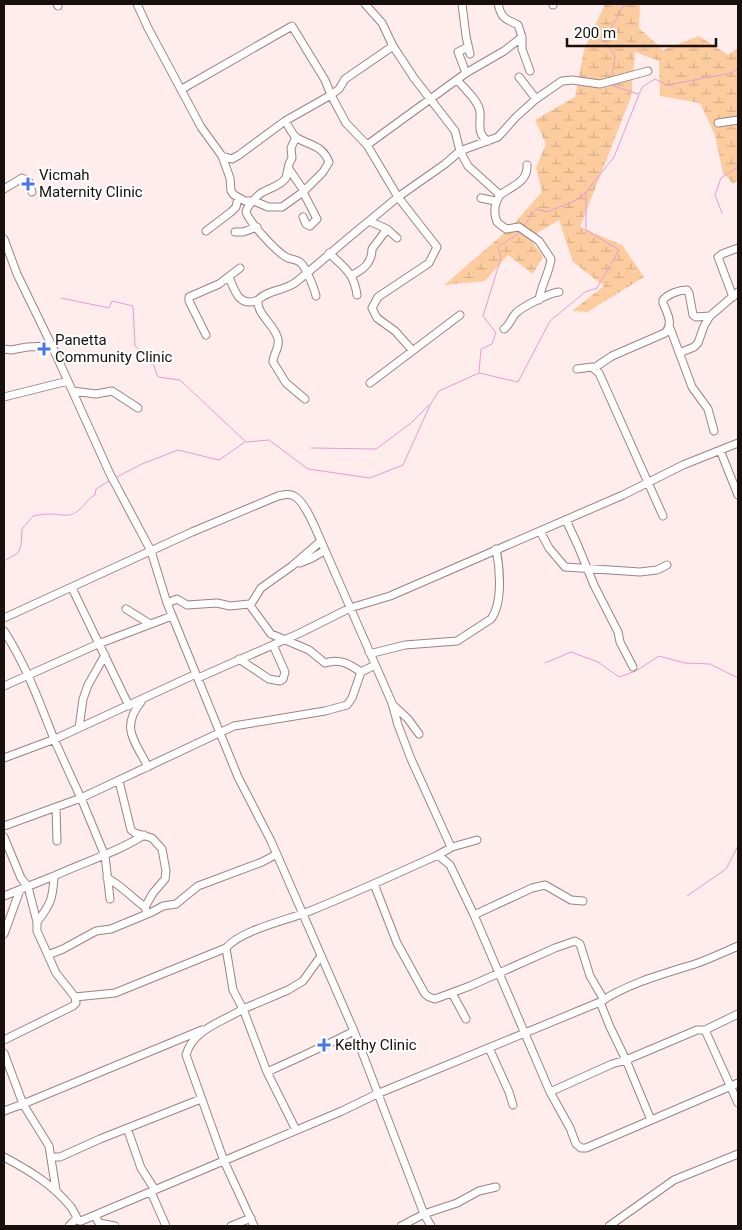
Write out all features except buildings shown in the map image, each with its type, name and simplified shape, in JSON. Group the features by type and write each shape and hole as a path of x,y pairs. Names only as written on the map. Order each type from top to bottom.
{"street":[{"path":"137,4 201,127 222,156 234,196 268,207 282,207 304,192 323,172 329,162 326,155 316,145 296,137 286,121"},
{"path":"365,4 382,23 393,46 455,131 460,151 468,166 498,198"},
{"path":"462,4 469,50 458,52 466,74"},
{"path":"498,4 503,18 518,25 522,37 522,49 530,71"},
{"path":"182,89 292,26 325,80 330,95 346,124 367,145 398,197 437,247 429,263 378,297 372,308 377,318 395,331 412,350"},
{"path":"367,145 457,80 504,51 522,37"},
{"path":"222,156 232,159 286,121 330,95 339,88 345,79 393,46"},
{"path":"229,277 236,294 242,300 250,303 268,293 284,289 398,197 445,164 460,151 501,134 516,117 553,87 568,80 595,84 605,83 648,71"},
{"path":"519,77 536,99"},
{"path":"457,80 476,103 480,111 478,125 481,135 488,140"},
{"path":"718,123 738,120"},
{"path":"296,137 291,148 292,158 286,178 283,182 264,191 247,208 246,212 270,244 286,258 298,261 303,265 312,282 316,296"},
{"path":"482,198 498,198 525,178 527,165"},
{"path":"289,169 304,192 317,219 310,226 306,224 303,217"},
{"path":"4,189 22,178 29,182 32,192"},
{"path":"206,232 236,207 238,198"},
{"path":"498,198 495,216 497,222 506,229 519,228 539,241 551,259 546,277 540,289 539,300"},
{"path":"368,221 387,229 397,238"},
{"path":"235,232 243,232 257,227"},
{"path":"352,275 367,265 372,256 372,249 387,229"},
{"path":"4,239 17,274 110,474 151,551 167,604 238,777 277,854 322,956 354,1032 424,1214 431,1226"},
{"path":"679,353 694,347 698,343 710,316 736,294 718,257 738,248"},
{"path":"329,252 352,275 356,283 357,295"},
{"path":"206,335 189,298 193,294 219,284 240,268"},
{"path":"710,316 696,317 693,315 689,294 684,290 667,296 663,300 670,328 692,387 708,409 714,431"},
{"path":"504,329 524,306 548,294 559,292"},
{"path":"258,300 259,308 274,331 278,341 278,348 273,359 274,362 286,383 305,399"},
{"path":"370,383 460,315"},
{"path":"576,369 583,367 594,368 612,356 666,333 670,328"},
{"path":"4,349 52,346"},
{"path":"594,368 599,373 663,516"},
{"path":"4,397 68,381"},
{"path":"73,391 96,394 112,391 138,408"},
{"path":"4,758 55,739 286,639 350,608 390,596 623,495 683,464 738,443"},
{"path":"720,450 738,496"},
{"path":"4,618 192,532 284,495 294,496 301,502 321,541 392,703 408,750 451,848"},
{"path":"566,520 633,667"},
{"path":"540,531 549,548 562,565 569,568 640,572 657,570 667,565"},
{"path":"251,604 261,588 292,566 321,541"},
{"path":"369,652 405,645 458,641 491,619 494,614 499,591 499,565 496,549"},
{"path":"292,566 324,551"},
{"path":"72,588 129,706"},
{"path":"167,604 177,599 187,605 218,603 230,606 243,603 251,604"},
{"path":"251,604 272,635 286,639 311,651 325,663 344,661 361,672"},
{"path":"126,608 150,624"},
{"path":"4,686 98,644 172,616"},
{"path":"239,659 269,679 280,681 283,679 285,672 269,646 264,625"},
{"path":"4,631 38,695 105,856 110,899"},
{"path":"80,728 83,699 88,685 105,656"},
{"path":"4,826 119,782 220,732 241,724 325,711 347,705 352,698 361,672 375,665"},
{"path":"142,700 130,718 130,730 148,767"},
{"path":"392,703 420,734"},
{"path":"119,782 131,830 155,840 162,849 166,871 165,879 153,893 146,910"},
{"path":"56,807 57,840"},
{"path":"4,896 105,856 129,845 144,835"},
{"path":"4,836 37,922 37,931 56,973 76,997 76,1003 73,1006 4,1040"},
{"path":"76,997 115,993 182,964 226,948 231,942 240,938 374,884 451,848 477,840"},
{"path":"48,955 96,931 111,929 146,910 176,904 198,886 262,862 277,854"},
{"path":"438,855 450,865 500,973 550,1092 570,1128 576,1144 580,1148 592,1145 735,1085"},
{"path":"37,922 46,911 53,896 54,876"},
{"path":"107,878 117,883 146,910"},
{"path":"374,884 397,942 425,994 428,998 435,1000 554,948 578,942 590,976 602,1001 610,1027 651,1120"},
{"path":"474,915 532,888 545,885 571,900 583,901"},
{"path":"4,934 24,888"},
{"path":"69,1226 377,1094 602,1001 628,987 665,972 695,964 738,946"},
{"path":"226,948 233,990 243,1009 267,1072 296,1130"},
{"path":"4,1111 207,1028 243,1009 288,990 303,981 322,956"},
{"path":"452,993 466,1019"},
{"path":"550,1092 612,1064 697,1030 705,1030 738,1014"},
{"path":"207,1028 188,1046 186,1055 224,1161 254,1226"},
{"path":"705,1030 735,1085 738,1103"},
{"path":"267,1072 296,1058 319,1050 354,1032"},
{"path":"489,1048 513,1105"},
{"path":"4,1053 23,1104 45,1137 52,1157 56,1190"},
{"path":"4,1073 8,1063"},
{"path":"52,1157 60,1157 126,1128 201,1099"},
{"path":"126,1128 166,1226"},
{"path":"610,1226 674,1180 738,1154"},
{"path":"4,1157 36,1174 56,1190 73,1210 79,1222"},
{"path":"400,1226 424,1214 457,1203 479,1191 496,1187"},
{"path":"95,1216 100,1223 115,1226"},
{"path":"230,1226 251,1218"}],"green space":[{"path":"605,4 640,4 639,28 663,50 699,36 728,55 738,48 738,180 733,184 723,173 715,135 700,103 660,96 659,61 635,52 631,97 580,227 622,245 644,277 587,312 572,311 604,286 573,262 559,220 529,238 543,256 533,274 508,255 485,281 444,285 507,231 542,192 536,168 546,144 535,120 575,97 584,50"}],"waterway":[{"path":"612,77 615,56 604,40 625,4"},
{"path":"61,298 109,308 112,301 133,306 135,346 151,358 158,377 180,380 246,442 269,440 308,469 370,478 403,465 431,403 439,391 479,373 518,382 550,321 585,292 597,288 619,250 586,230 586,192 614,157 642,87 655,79 667,85 732,73 738,68"},
{"path":"611,83 611,85 638,94"},
{"path":"722,213 715,195 721,178 738,167"},
{"path":"523,227 536,209 547,212 575,201 586,192"},
{"path":"479,372 481,349 492,344 496,333 483,316 501,258 498,247 518,234 520,230"},
{"path":"311,448 376,449 411,423 429,405"},
{"path":"115,478 142,464 178,450 219,460 245,442"},
{"path":"4,561 18,553 21,545 22,529 33,516 73,514 95,495 96,489 109,481"},
{"path":"545,663 571,652 598,662 619,677 636,671 659,656 685,663 710,664 738,678"},
{"path":"687,896 726,869 738,846"}],"place":[{"name":"Vicmah Maternity Clinic","path":"28,184"},
{"name":"Panetta Community Clinic","path":"44,349"},
{"name":"Kelthy Clinic","path":"324,1045"}]}
